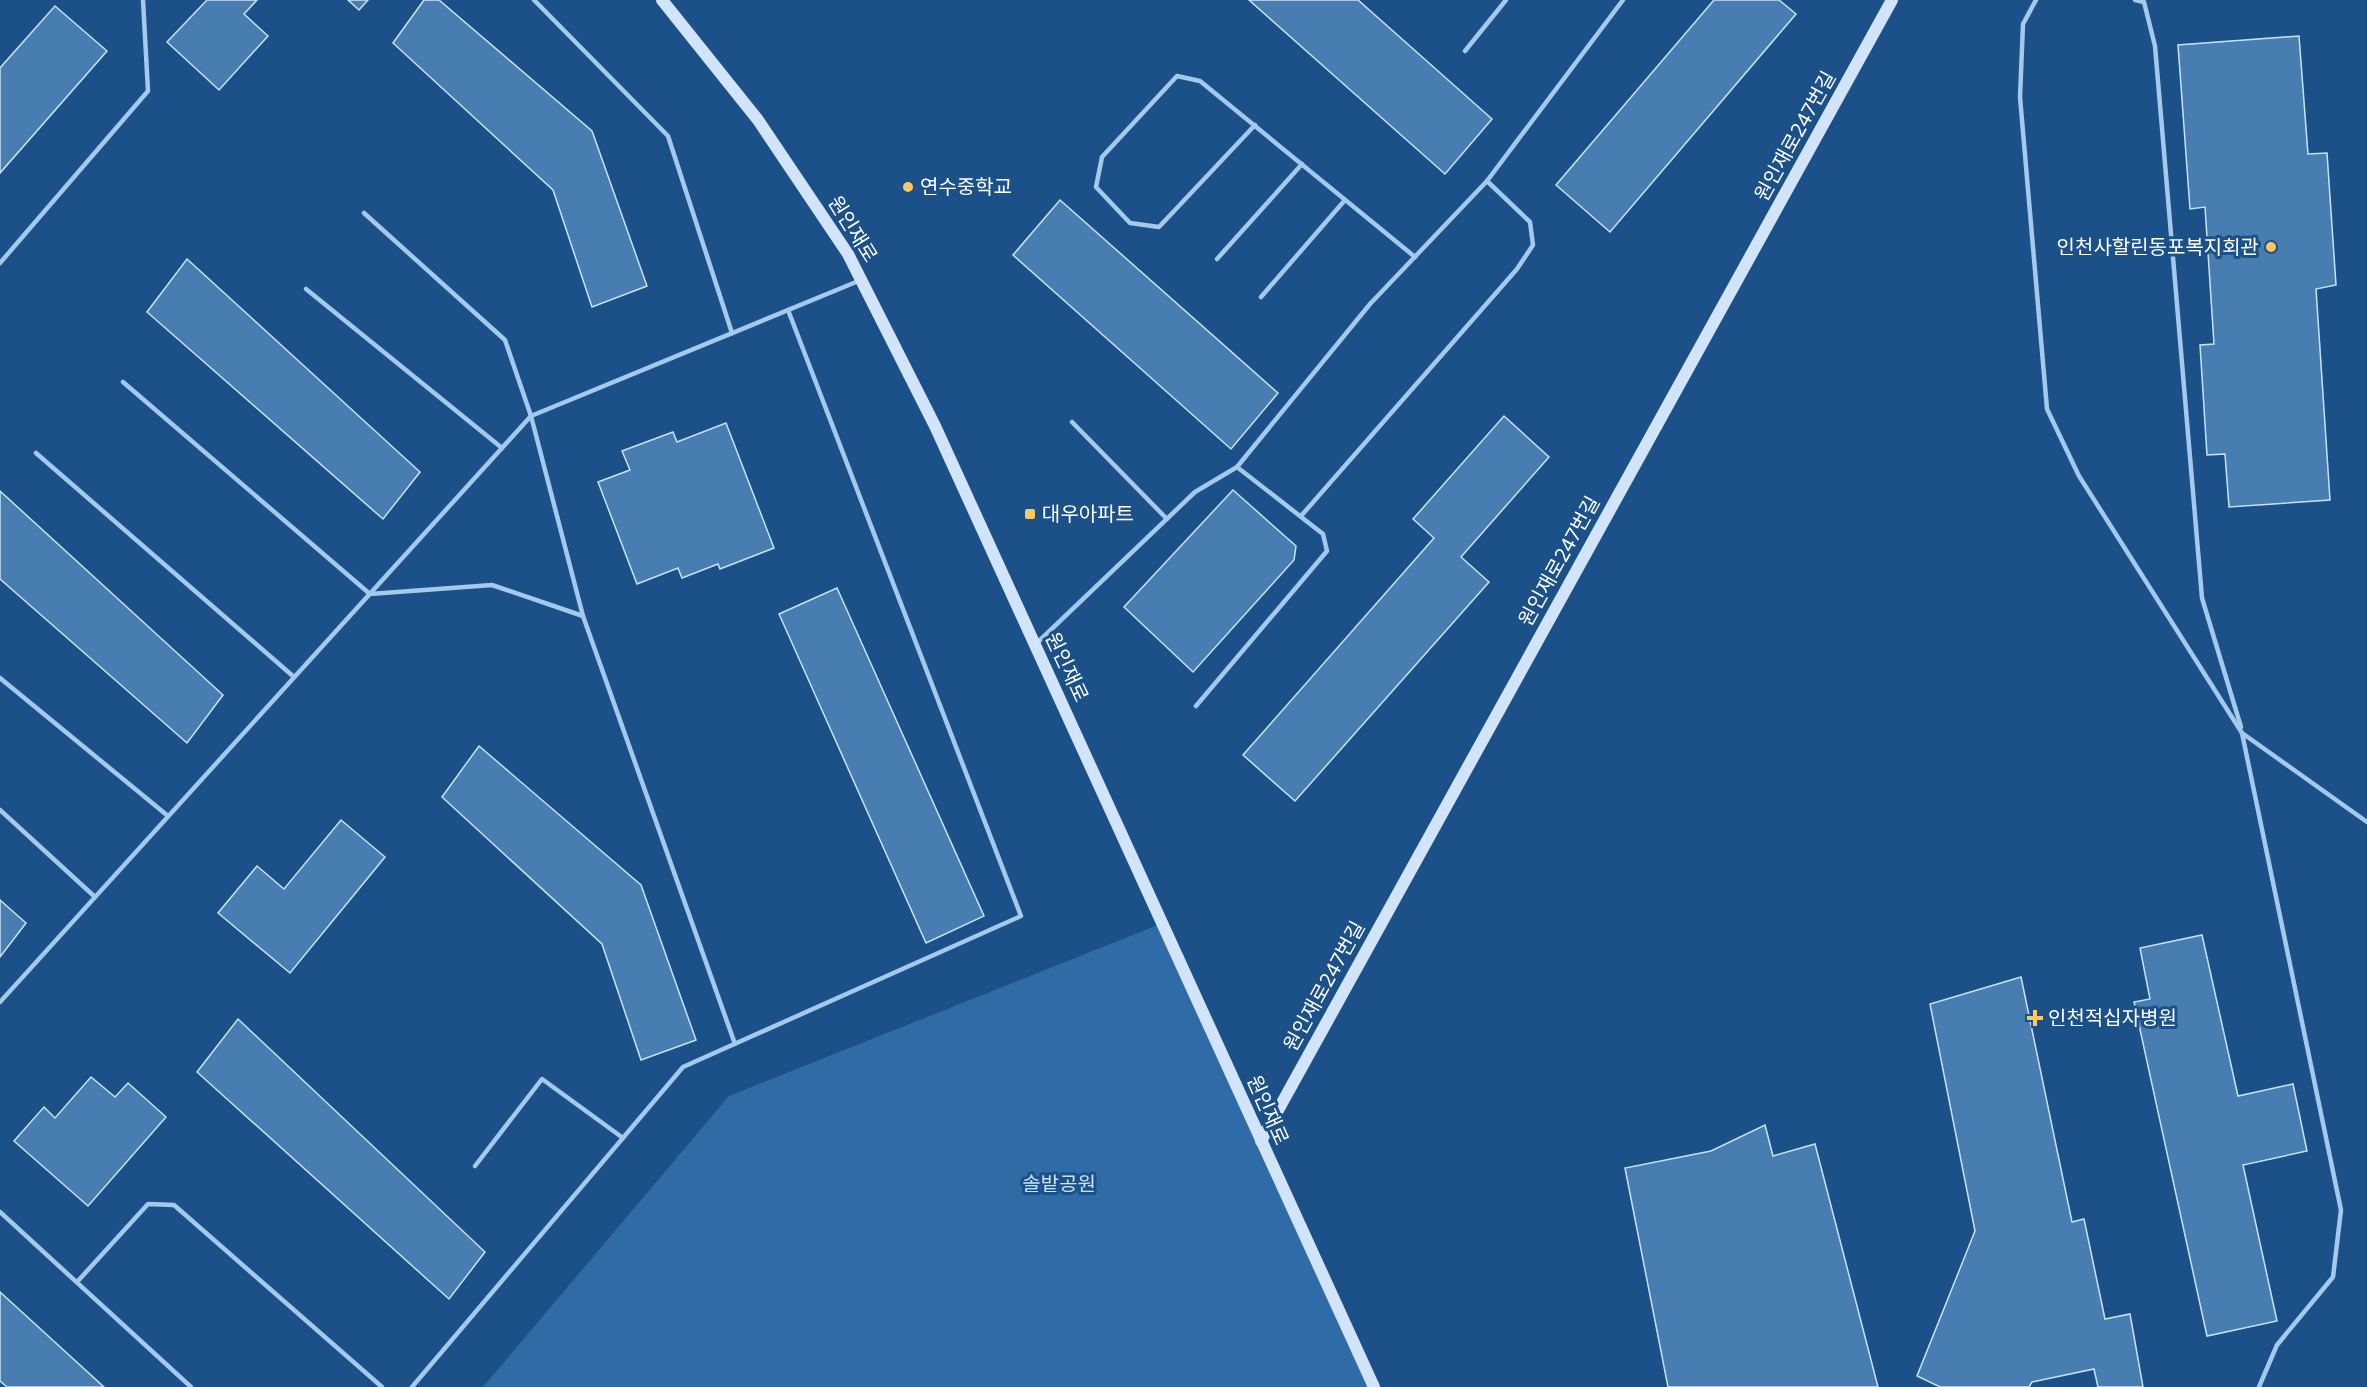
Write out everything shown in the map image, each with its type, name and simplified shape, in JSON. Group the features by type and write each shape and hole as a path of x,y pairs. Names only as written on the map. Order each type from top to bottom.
{"main road":[{"name":"원인재로","path":"662,0 758,120 848,254 935,426 1374,1387"},
{"name":"원인재로247번길","path":"1261,1141 1892,0"}],"lane":[{"path":"0,262 148,92 143,0"},
{"path":"534,0 668,136 732,333"},
{"path":"1465,51 1506,0"},
{"path":"1035,645 1195,492 1237,467 1370,304 1487,181 1623,0"},
{"path":"2036,0 2023,24 2020,97 2047,409 2079,476 2242,733 2367,822"},
{"path":"2135,0 2144,2 2156,46 2202,598 2242,733 2341,1210 2333,1277 2277,1346 2259,1387"},
{"path":"1254,125 1160,227 1130,223 1096,187 1102,157 1177,76 1200,81 1302,164 1415,257"},
{"path":"1217,259 1302,164"},
{"path":"1301,516 1517,269 1533,245 1530,222 1487,181"},
{"path":"1261,297 1345,200"},
{"path":"364,213 505,340 531,416 583,616 735,1044"},
{"path":"0,1002 531,416 861,280"},
{"path":"306,289 502,448"},
{"path":"412,1387 683,1067 1021,916 788,310"},
{"path":"123,382 370,594 492,585 583,616"},
{"path":"1072,422 1167,519"},
{"path":"36,453 294,678"},
{"path":"1196,706 1327,551 1323,534 1237,467"},
{"path":"0,678 168,816"},
{"path":"0,810 95,897"},
{"path":"476,1166 542,1079 623,1138"},
{"path":"77,1282 148,1204 174,1205 381,1387"},
{"path":"0,1212 191,1387"}],"green space":[{"name":"솔밭공원","path":"1163,923 1375,1387 483,1387 729,1096"}],"building":[{"path":"207,0 257,0 244,14 268,36 219,90 167,42"},
{"path":"348,0 368,0 359,10"},
{"path":"424,0 439,0 592,131 647,286 592,307 553,190 393,43"},
{"path":"1249,0 1358,0 1492,119 1445,174"},
{"path":"1714,0 1779,0 1796,14 1610,232 1556,185"},
{"path":"55,6 107,51 0,173 0,68"},
{"name":"인천사할린동포복지회관","path":"2299,36 2308,154 2327,153 2336,285 2316,289 2330,500 2229,507 2225,454 2207,455 2200,345 2214,344 2205,207 2190,209 2178,45"},
{"path":"1060,200 1278,393 1231,449 1013,255"},
{"path":"187,259 420,472 383,519 147,312"},
{"path":"1504,416 1549,457 1461,557 1489,582 1295,801 1243,755 1434,538 1413,519"},
{"path":"726,423 774,548 720,569 718,564 682,578 678,568 637,584 598,482 630,470 622,451 673,432 677,442"},
{"path":"1233,490 1296,546 1294,560 1193,672 1124,607"},
{"path":"0,491 223,695 187,743 0,579"},
{"path":"837,588 984,916 926,943 779,614"},
{"path":"479,746 641,885 696,1040 641,1060 602,944 442,797"},
{"path":"341,820 385,857 290,973 218,913 257,866 284,889"},
{"path":"0,900 26,923 0,957"},
{"path":"2202,935 2238,1096 2293,1084 2307,1151 2243,1165 2277,1321 2207,1336 2134,1002 2150,999 2140,948"},
{"path":"2021,977 2072,1222 2084,1219 2105,1319 2130,1314 2143,1387 2098,1387 2094,1369 2032,1382 2029,1387 1940,1387 1917,1376 1975,1231 1930,1004"},
{"path":"238,1019 485,1252 449,1299 197,1072"},
{"path":"91,1077 115,1097 128,1083 166,1117 88,1206 14,1141 44,1107 55,1118"},
{"path":"1765,1125 1773,1156 1815,1144 1878,1387 1668,1387 1625,1168 1711,1151"},
{"path":"0,1292 104,1387 7,1387 0,1381"}],"place":[{"name":"연수중학교","path":"908,187"},
{"name":"인천사할린동포복지회관","path":"2271,247"},
{"name":"대우아파트","path":"1030,514"},
{"name":"인천적십자병원","path":"2035,1018"}]}
